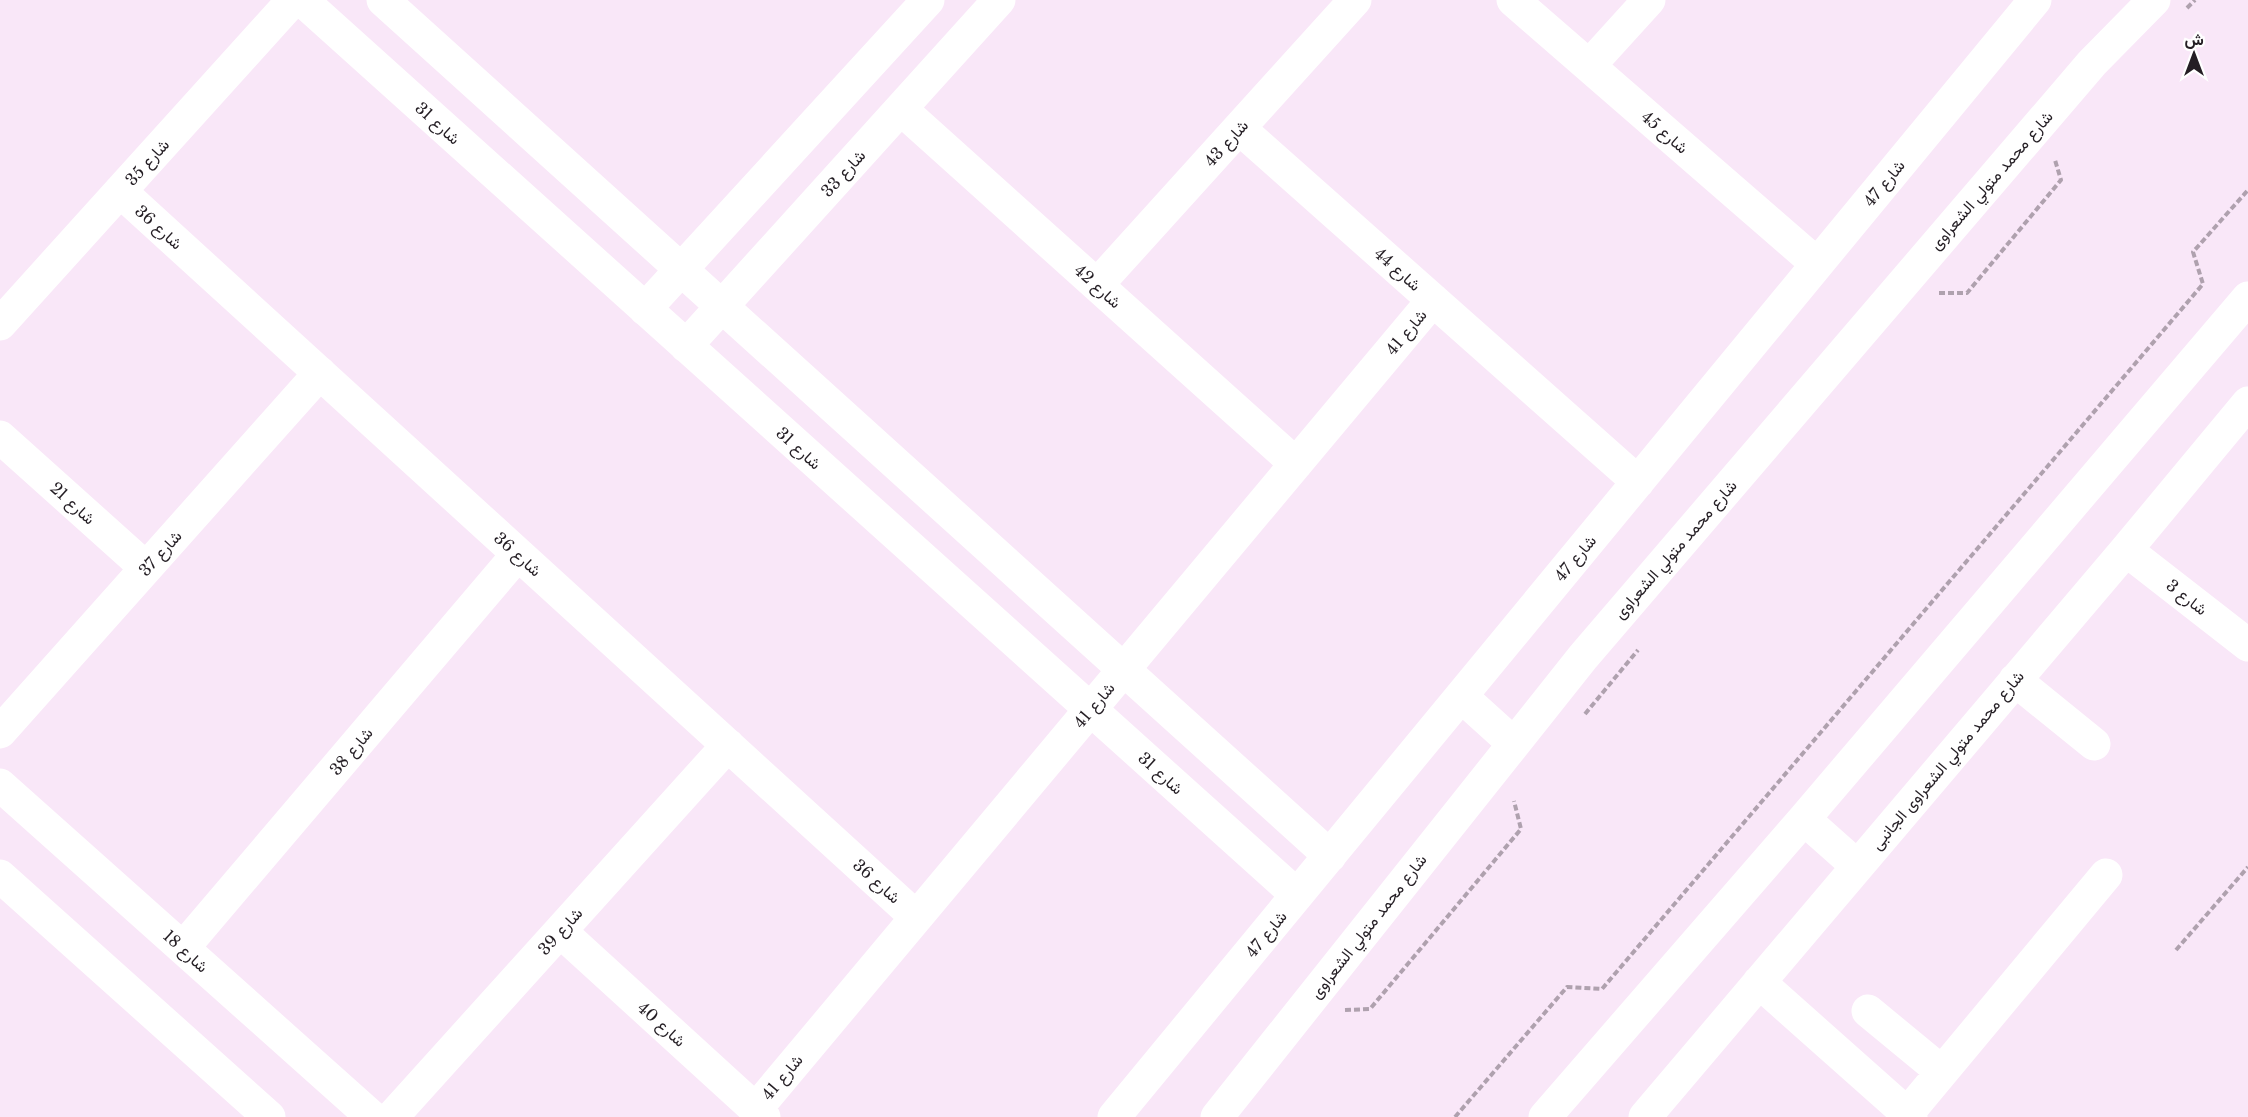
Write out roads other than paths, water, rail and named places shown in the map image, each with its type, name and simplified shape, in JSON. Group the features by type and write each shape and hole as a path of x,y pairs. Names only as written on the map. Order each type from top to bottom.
{"street":[{"name":"شارع 35","path":"0,324 293,0"},
{"name":"شارع 31","path":"302,0 1297,895"},
{"path":"383,0 1330,856"},
{"path":"645,309 927,0"},
{"name":"شارع 33","path":"686,346 999,0"},
{"name":"شارع 43","path":"1097,285 1355,0"},
{"name":"شارع 45","path":"1513,0 1817,264"},
{"path":"1589,66 1650,0"},
{"name":"شارع 47","path":"1114,1117 2035,0"},
{"name":"شارع محمد متولي الشعراوى","path":"1217,1117 1590,648 2084,72 2127,26 2167,7"},
{"name":"شارع 42","path":"901,109 1296,464"},
{"name":"شارع 44","path":"1239,128 1638,482"},
{"name":"شارع 36","path":"120,191 916,917"},
{"path":"1545,1117 1804,819 2248,298"},
{"name":"شارع 41","path":"760,1113 916,917 1433,300"},
{"name":"شارع 37","path":"0,732 320,373"},
{"name":"شارع محمد متولي الشعراوى الجانبى","path":"1645,1117 2248,403"},
{"name":"شارع 21","path":"0,437 146,568"},
{"name":"شارع 3","path":"2126,550 2248,645"},
{"name":"شارع 38","path":"183,948 518,554"},
{"path":"2015,680 2094,744"},
{"path":"1461,696 1514,742"},
{"name":"شارع 39","path":"392,1117 728,745"},
{"name":"شارع 18","path":"0,785 372,1117"},
{"path":"1804,819 1857,866"},
{"path":"1759,982 1909,1115 2106,875"},
{"path":"0,876 269,1117"},
{"name":"شارع 40","path":"560,930 760,1113"},
{"path":"1868,1011 1942,1072"}]}
